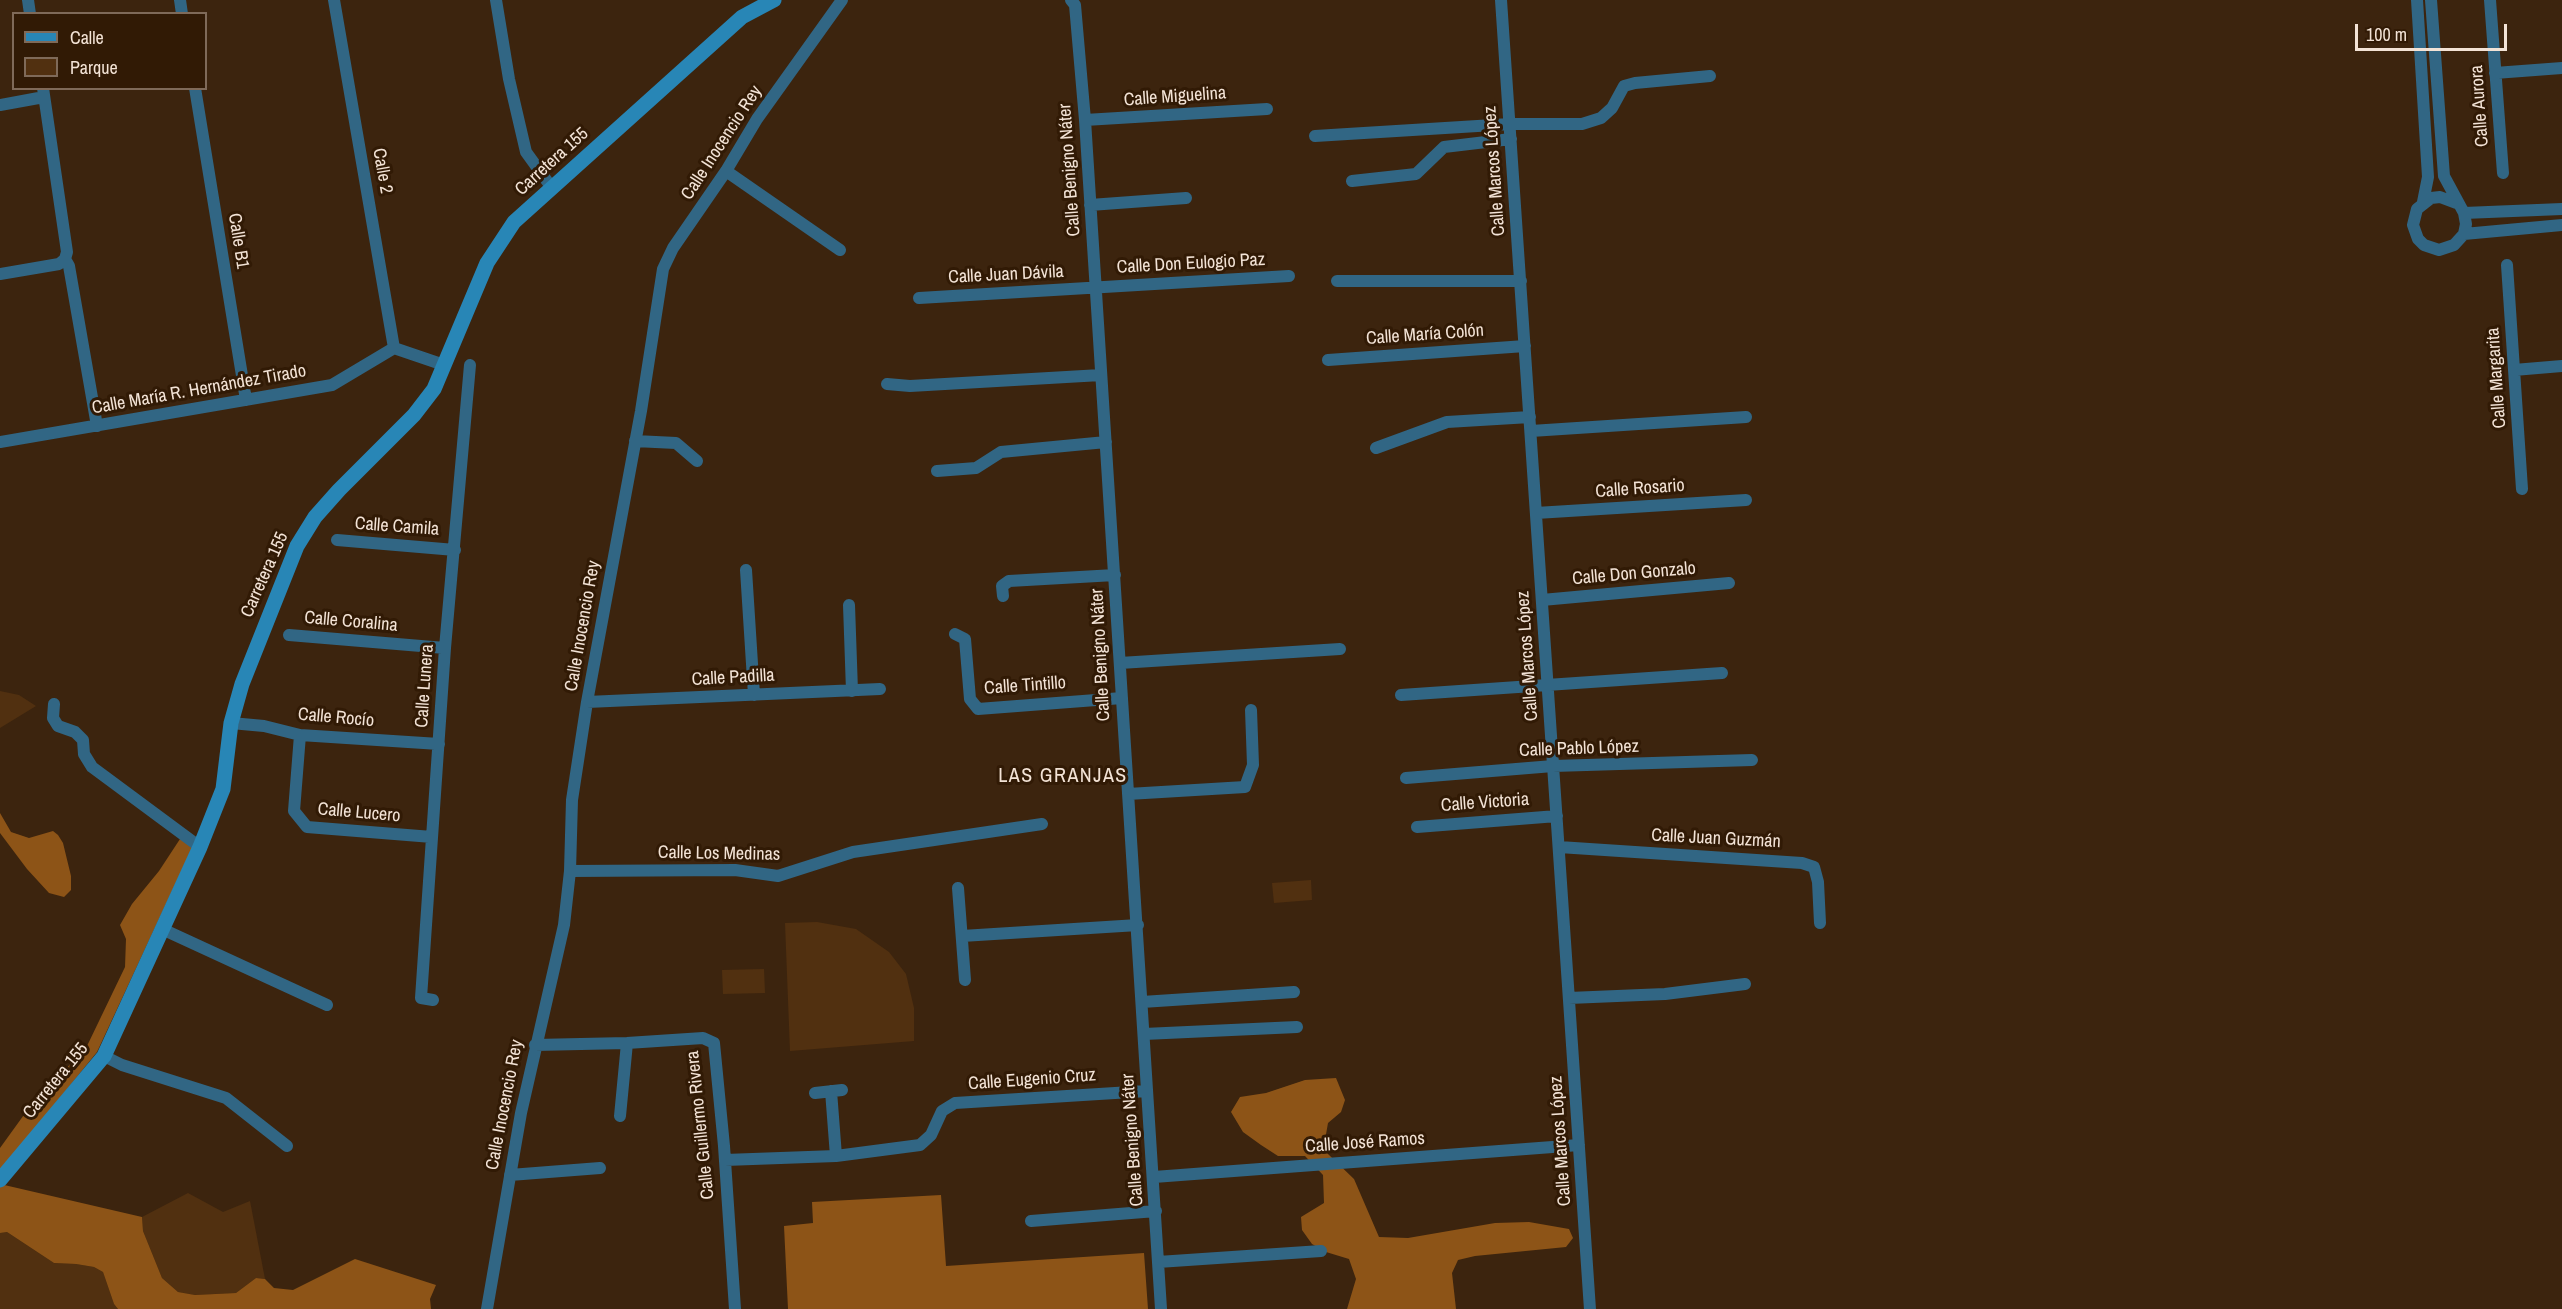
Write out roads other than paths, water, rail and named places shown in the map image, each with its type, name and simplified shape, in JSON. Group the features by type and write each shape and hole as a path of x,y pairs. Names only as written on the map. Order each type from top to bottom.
{"street":[{"name":"Calle 2","path":"334,0 394,348"},
{"path":"496,0 508,79 526,152 552,188"},
{"name":"Carretera 155","path":"0,1180 104,1056 200,847 223,789 231,723 242,684 297,546 315,517 414,415 434,389 487,263 498,243 514,222 742,17 774,0"},
{"name":"Calle Inocencio Rey","path":"487,1309 535,1045 564,925 570,871 572,800 663,269 672,248 726,171 757,119 843,0"},
{"name":"Calle Benigno Náter","path":"1071,0 1075,5 1085,120 1161,1309"},
{"name":"Calle Marcos López","path":"1501,0 1590,1309"},
{"path":"2417,0 2428,177 2423,202 2417,209 2413,225 2418,239 2424,245 2439,250 2454,246 2464,234 2466,224 2444,176 2431,0"},
{"name":"Calle Aurora","path":"2490,0 2503,173"},
{"path":"2495,73 2562,68"},
{"path":"1315,136 1510,124 1582,124 1601,118 1612,108 1624,86 1710,76"},
{"name":"Calle B1","path":"195,90 246,400"},
{"path":"0,105 44,93 67,252 65,260 59,264 0,274"},
{"name":"Calle Miguelina","path":"1085,120 1267,109"},
{"path":"1352,181 1416,174 1444,147 1511,139"},
{"path":"726,171 840,250"},
{"path":"2423,202 2440,197 2460,208 2562,209"},
{"path":"1090,205 1186,198"},
{"path":"2464,234 2562,225"},
{"path":"65,260 69,266 97,426"},
{"name":"Calle Margarita","path":"2508,265 2522,489"},
{"name":"Calle Don Eulogio Paz","path":"1095,287 1289,276"},
{"path":"1337,281 1521,281"},
{"name":"Calle Juan Dávila","path":"919,298 1095,287"},
{"name":"Calle María Colón","path":"1328,360 1525,346"},
{"path":"394,348 444,365"},
{"name":"Calle María R. Hernández Tirado","path":"0,441 333,385 394,348"},
{"name":"Calle Lunera","path":"433,1000 420,998 445,648 470,365"},
{"path":"2514,370 2562,366"},
{"path":"887,384 910,386 1101,375"},
{"path":"1376,448 1447,422 1530,417"},
{"path":"1531,431 1746,417"},
{"path":"635,441 676,443 697,461"},
{"path":"937,471 976,468 1001,452 1107,442"},
{"name":"Calle Rosario","path":"1536,513 1746,500"},
{"name":"Calle Camila","path":"337,540 455,549"},
{"path":"746,570 754,695"},
{"path":"1003,596 1002,586 1009,580 1114,575"},
{"name":"Calle Don Gonzalo","path":"1542,600 1729,583"},
{"path":"849,605 852,690"},
{"name":"Calle Tintillo","path":"955,634 965,639 970,699 978,709 1122,698"},
{"name":"Calle Coralina","path":"290,635 445,648"},
{"path":"1120,663 1340,649"},
{"path":"1401,694 1722,673"},
{"name":"Calle Padilla","path":"587,702 880,689"},
{"path":"54,704 53,718 58,726 75,732 83,740 84,754 92,767 200,847"},
{"path":"1128,794 1245,787 1253,765 1251,710"},
{"name":"Calle Rocío","path":"231,723 264,726 300,735 439,744"},
{"name":"Calle Lucero","path":"300,735 294,811 307,827 432,837"},
{"name":"Calle Pablo López","path":"1407,778 1553,766 1752,760"},
{"name":"Calle Victoria","path":"1417,827 1557,816"},
{"name":"Calle Los Medinas","path":"570,871 735,870 778,876 853,852 1042,824"},
{"name":"Calle Juan Guzmán","path":"1559,848 1802,863 1814,867 1818,882 1820,923"},
{"path":"958,888 965,980"},
{"path":"962,936 1138,924"},
{"path":"162,929 327,1005"},
{"path":"1569,998 1677,993 1745,984"},
{"path":"1142,1002 1294,992"},
{"path":"1144,1034 1297,1027"},
{"name":"Calle Guillermo Rivera","path":"535,1045 627,1043 703,1038 714,1043 735,1309"},
{"path":"620,1116 627,1043"},
{"path":"104,1056 122,1065 226,1098 287,1146"},
{"path":"815,1093 836,1091 836,1156"},
{"name":"Calle Eugenio Cruz","path":"725,1160 836,1156 920,1145 931,1135 942,1111 955,1103 1147,1091"},
{"name":"Calle José Ramos","path":"1154,1177 1579,1145"},
{"path":"510,1175 600,1168"},
{"path":"1031,1221 1156,1211"},
{"path":"1158,1262 1321,1251"}],"district":[{"name":"LAS GRANJAS","path":"1063,777"}]}
